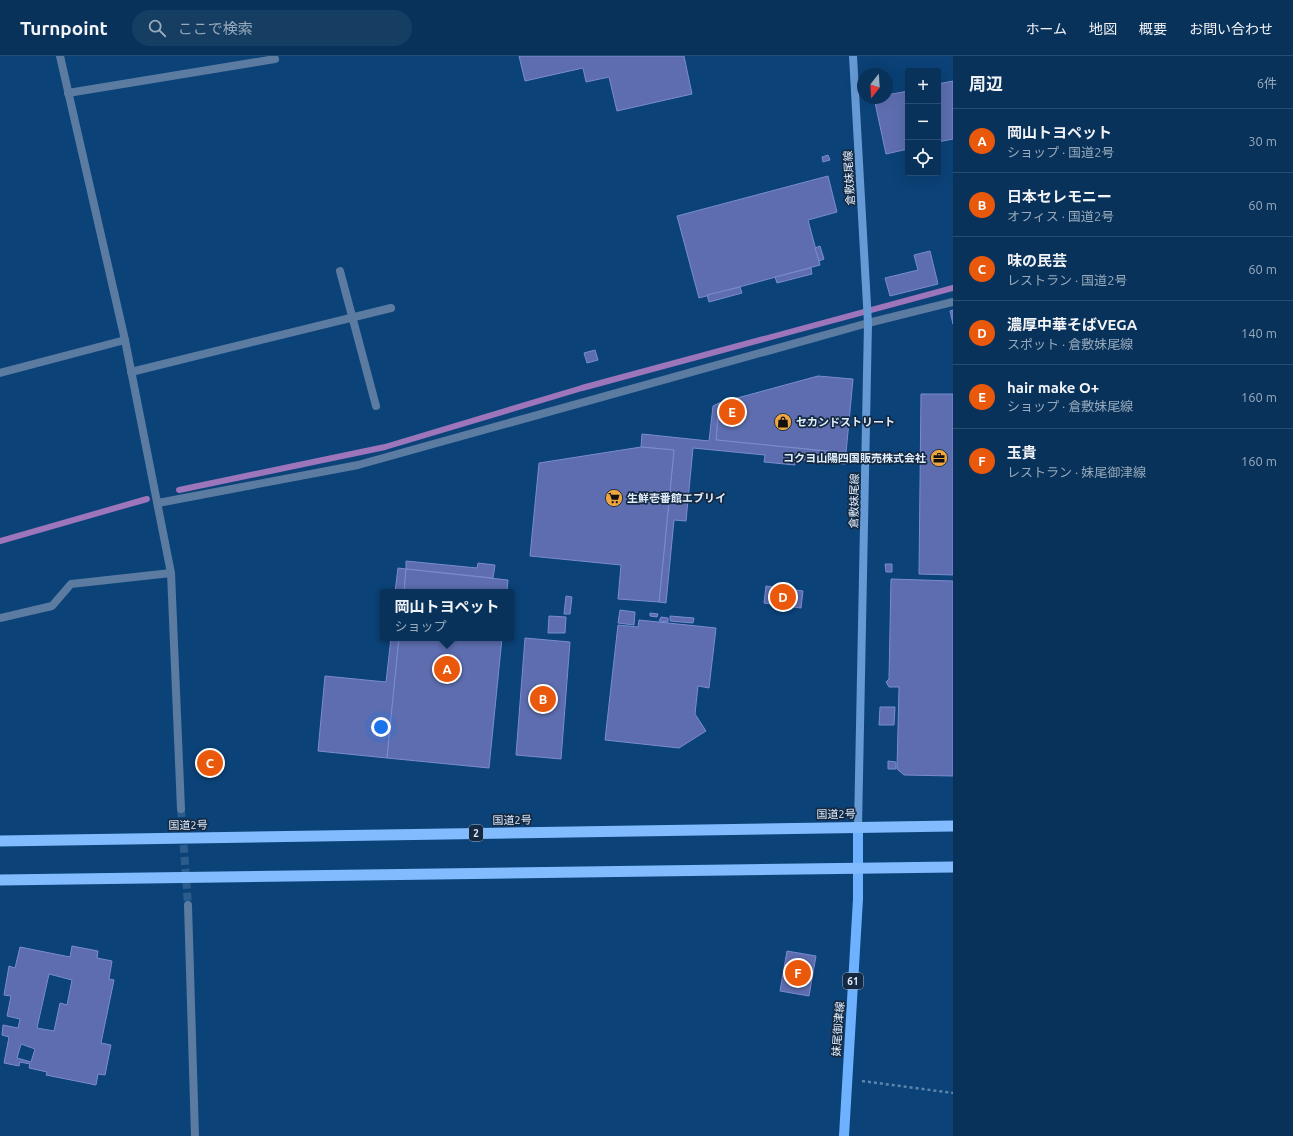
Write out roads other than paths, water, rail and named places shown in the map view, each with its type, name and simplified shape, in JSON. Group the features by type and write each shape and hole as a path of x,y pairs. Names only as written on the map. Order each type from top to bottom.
{"highway":[{"name":"国道2号","path":"0,841 953,826"},
{"path":"0,880 953,867"}],"main road":[{"name":"倉敷妹尾線","path":"853,56 868,322 858,827"},
{"name":"妹尾御津線","path":"844,1136 846,1079 858,899 858,827"}],"street":[{"path":"60,56 125,340 171,574 181,809"},
{"path":"68,93 275,59"},
{"path":"340,271 376,406"},
{"path":"158,503 358,466 868,322 953,302"},
{"path":"131,372 352,316 391,308"},
{"path":"0,372 125,340"},
{"path":"0,618 52,606 71,584 171,574"},
{"path":"188,905 196,1136"}],"waterway":[{"path":"179,490 385,447 582,388 953,288"},
{"path":"0,541 147,499"}],"tunnel":[{"path":"181,809 188,905"}],"place":[{"name":"hair make O+","path":"732,412"},
{"name":"セカンドストリート","path":"783,422"},
{"name":"コクヨ山陽四国販売株式会社","path":"939,458"},
{"name":"生鮮壱番館エブリイ","path":"614,498"},
{"name":"濃厚中華そばVEGA","path":"783,597"},
{"name":"岡山トヨペット","path":"447,669"},
{"name":"日本セレモニー","path":"543,699"},
{"name":"味の民芸","path":"210,763"},
{"name":"玉貴","path":"798,973"}]}
